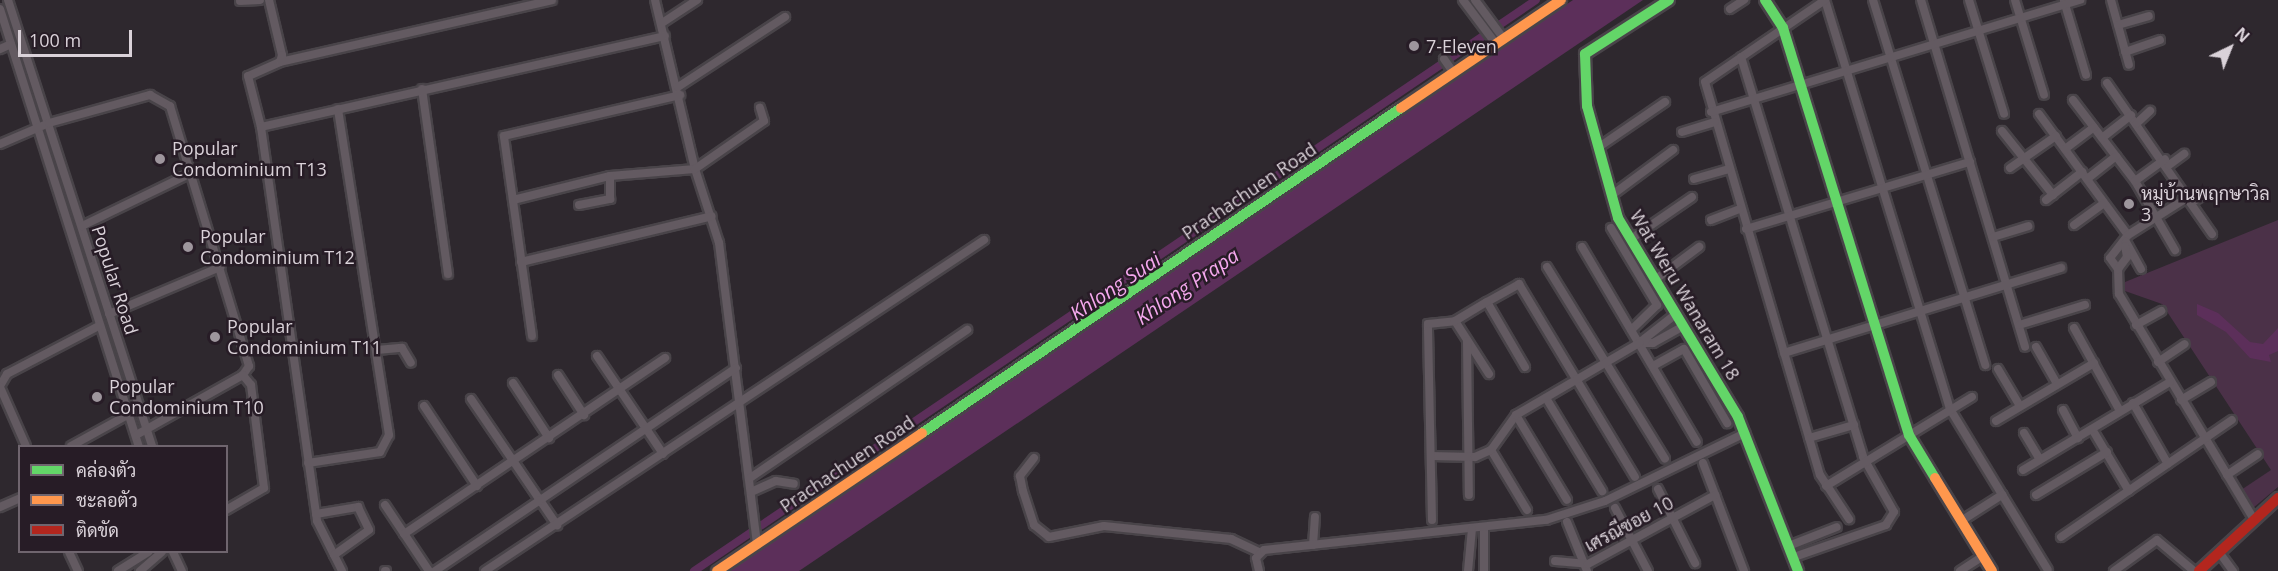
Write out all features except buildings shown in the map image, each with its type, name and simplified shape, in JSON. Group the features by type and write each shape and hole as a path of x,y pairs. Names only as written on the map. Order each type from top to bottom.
{"street":[{"name":"Popular Road","path":"8,0 151,445"},
{"path":"240,2 260,0"},
{"path":"269,0 280,62"},
{"path":"342,571 316,514 261,127 248,76 280,62 552,0"},
{"path":"656,0 679,91 695,169 712,216 736,368 754,515 762,542"},
{"path":"662,24 696,0"},
{"path":"1463,0 1500,41"},
{"path":"1475,0 1500,41"},
{"name":"Prachachuen Road","path":"717,571 1452,70 1561,0"},
{"name":"Wat Weru Wanaram 18","path":"1669,0 1585,54 1587,105 1612,195 1631,239 1745,433 1791,545 1798,571"},
{"path":"1730,9 1744,0"},
{"path":"1765,0 1783,28 1909,435 1992,571"},
{"path":"1849,519 1826,486 1809,438 1711,112 1705,82 1825,0 1950,409 2048,570"},
{"path":"1873,0 1985,365"},
{"path":"1921,0 2025,347"},
{"path":"1969,0 2004,114"},
{"path":"2015,0 2044,95"},
{"path":"1711,112 1979,32 2064,2 2080,0"},
{"path":"2111,0 2129,65"},
{"path":"2064,2 2086,75"},
{"name":"Popular Road","path":"0,9 138,445"},
{"path":"2118,25 2149,16"},
{"path":"532,336 513,200 507,132 679,91 785,17"},
{"path":"261,127 665,36"},
{"path":"2125,52 2160,40"},
{"path":"0,49 11,44"},
{"path":"1742,57 1866,461 1892,504 1892,522 1794,557"},
{"path":"1444,59 1452,70"},
{"path":"2107,83 2167,162 2212,234"},
{"path":"422,89 448,274"},
{"path":"0,144 49,123 161,96 170,106 249,355 243,375 146,426 136,435"},
{"path":"2073,100 2135,181 2175,250"},
{"path":"1599,147 1665,102"},
{"path":"308,463 380,452 387,445 377,350 338,108"},
{"path":"513,200 610,176 695,169 764,121 760,108"},
{"path":"2137,123 2150,111"},
{"path":"2039,114 2104,203 2141,268"},
{"path":"2102,138 2131,115"},
{"path":"1682,132 1714,122"},
{"path":"2065,149 2094,127"},
{"path":"2002,131 2050,198 2116,156"},
{"path":"2010,168 2056,136"},
{"path":"1612,195 1673,150"},
{"path":"2135,181 2184,154"},
{"path":"1746,229 1970,162"},
{"path":"1694,179 1728,169"},
{"path":"81,226 191,173"},
{"path":"579,205 610,199 610,176"},
{"path":"2207,193 2157,219 2112,252 2118,272 2120,294 2136,325 2254,520"},
{"path":"1631,239 1692,197"},
{"path":"2074,225 2104,203"},
{"path":"1711,220 1740,209"},
{"path":"521,262 712,216"},
{"path":"1993,237 2028,226"},
{"path":"1611,228 1658,305 1632,330"},
{"path":"485,571 984,240"},
{"path":"2118,272 2127,257 2126,240"},
{"path":"1582,247 1697,442"},
{"path":"1656,279 1699,247"},
{"path":"109,314 220,267"},
{"path":"1547,267 1665,459"},
{"path":"1784,353 2061,268"},
{"path":"1432,520 1428,324 1455,321 1519,284 1635,477"},
{"path":"1486,302 1525,367"},
{"path":"2019,325 2085,305"},
{"path":"2136,325 2162,311"},
{"path":"1431,456 1468,457 1491,450 1516,415 1639,343 1676,314"},
{"path":"1455,321 1489,374"},
{"path":"25,445 0,386 8,374 99,326"},
{"path":"1639,343 1653,343 1684,326"},
{"path":"2074,328 2120,411"},
{"path":"750,477 968,330"},
{"path":"1467,341 1469,495"},
{"path":"2158,362 2185,344"},
{"path":"2036,347 2057,384"},
{"path":"377,350 402,348 411,363"},
{"path":"1653,366 1684,349 1727,423"},
{"path":"597,356 663,454"},
{"path":"404,534 620,391 665,358"},
{"path":"1996,422 2094,363"},
{"path":"435,571 736,368"},
{"path":"1998,369 2020,406"},
{"path":"228,509 264,488 251,385 243,375"},
{"path":"558,375 584,415"},
{"path":"2023,470 2170,382"},
{"path":"2181,400 2211,382"},
{"path":"513,383 549,438"},
{"path":"1826,486 1972,397"},
{"path":"1546,398 1602,491"},
{"path":"471,399 556,525"},
{"path":"2133,403 2168,464"},
{"path":"424,406 477,486"},
{"path":"75,445 140,408"},
{"path":"2063,410 2078,438"},
{"path":"1516,415 1567,500"},
{"path":"2061,537 2232,420"},
{"path":"1809,438 1854,425"},
{"path":"2092,429 2129,491"},
{"path":"1034,458 1020,476 1034,525 1049,537 1104,526 1232,539 1259,552 1314,544 1472,529 1580,510 1745,433"},
{"path":"2024,433 2040,460"},
{"path":"1491,450 1527,510"},
{"path":"2036,495 2107,452"},
{"path":"2227,475 2258,454"},
{"path":"1703,463 1744,571"},
{"path":"751,492 776,481 794,484"},
{"path":"1658,489 1695,563"},
{"name":"เศรณีซอย 10","path":"1555,561 1588,567 1630,539 1715,495"},
{"path":"1961,521 2002,495"},
{"path":"2199,571 2278,498"},
{"path":"0,507 18,499"},
{"path":"386,505 429,571"},
{"path":"316,514 358,507 369,530 334,555"},
{"path":"1615,508 1648,571"},
{"path":"1314,544 1315,517"},
{"path":"1567,522 1588,567"},
{"path":"1484,527 1484,571"},
{"path":"1791,545 1837,527"},
{"path":"1468,571 1472,529"},
{"path":"2114,571 2157,540 2194,571"},
{"path":"1259,552 1259,571"},
{"path":"2219,552 2233,571"},
{"path":"69,553 78,571"},
{"path":"118,571 147,553"},
{"path":"140,571 161,553"},
{"path":"173,553 182,571"},
{"path":"1960,571 1983,556"}],"shaded area":[{"path":"2278,220 2278,487 2253,508 2241,490 2271,470 2162,304 2125,291 2125,282"}],"water":[{"name":"Khlong Prapa","path":"1573,0 1643,0 799,571 727,571"},
{"path":"2197,304 2218,313 2250,342 2263,344 2278,328 2278,351 2269,355 2271,362 2250,358 2226,332 2197,315"}],"waterway":[{"name":"Khlong Suai","path":"694,571 1536,0"}],"traffic: fast":[{"path":"1669,0 1585,54 1587,106 1618,218 1738,417 1798,571"},
{"path":"1765,0 1783,28 1909,435 1935,478"},
{"path":"922,433 1401,108"}],"traffic: slow":[{"path":"1401,108 1561,0"},
{"path":"717,571 922,433"},
{"path":"1935,478 1992,571"}],"traffic: jam":[{"path":"2199,571 2278,498"}],"place":[{"name":"7-Eleven","path":"1414,46"},
{"name":"Popular Condominium T13","path":"160,159"},
{"name":"หมู่บ้านพฤกษาวิล 3","path":"2129,204"},
{"name":"Popular Condominium T12","path":"188,247"},
{"name":"Popular Condominium T11","path":"215,337"},
{"name":"Popular Condominium T10","path":"97,397"}]}
